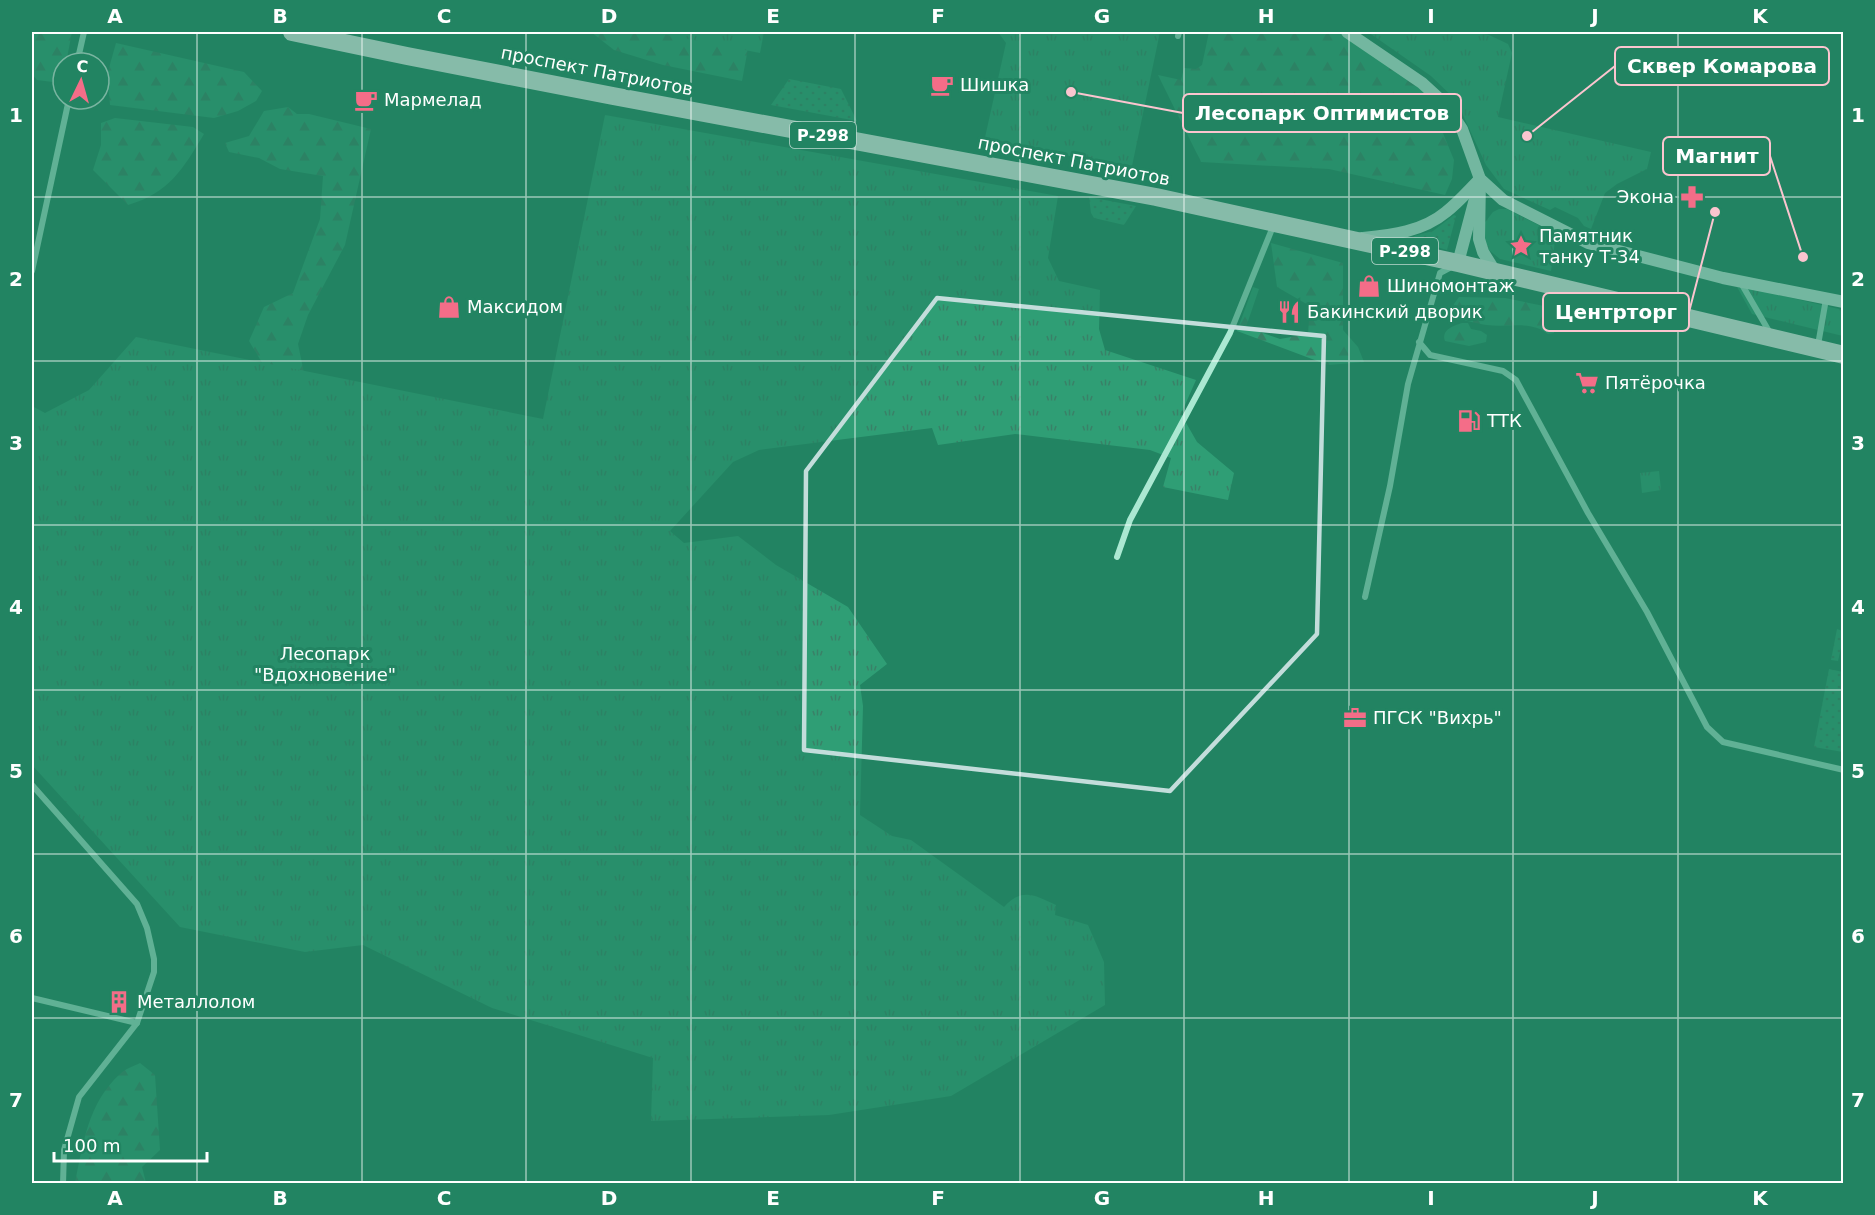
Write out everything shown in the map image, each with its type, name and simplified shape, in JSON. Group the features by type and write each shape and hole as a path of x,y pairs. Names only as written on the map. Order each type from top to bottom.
{"highway":[{"name":"проспект Патриотов","path":"292,32 591,92 1156,197 1351,239 1844,355"}],"street":[{"path":"80,51 84,32"},
{"path":"1347,32 1422,83 1446,105 1465,135 1480,179 1479,238 1483,252 1496,273"},
{"path":"32,271 66,111"},
{"path":"1351,239 1401,233 1432,222 1446,212 1480,179"},
{"path":"1365,597 1390,486 1408,384 1419,342 1440,273 1458,264 1480,179"},
{"path":"1480,179 1503,200 1588,243 1740,282 1844,302"},
{"path":"1117,557 1130,520 1230,333 1275,224"},
{"path":"1740,282 1774,339"},
{"path":"1817,349 1826,299"},
{"path":"1419,342 1430,356 1503,371 1516,380 1588,513 1647,612 1707,727 1723,742 1844,770"},
{"path":"32,785 137,904 147,928 154,959 154,972 138,1023 79,1097 64,1150 63,1184"},
{"path":"32,998 138,1023"}],"highlighted area":[{"path":"937,298 1324,336 1317,634 1170,791 804,750 806,471"}],"green space":[{"path":"32,32 72,32 68,51 51,51 51,82 37,80 32,74"},
{"path":"591,32 751,32 742,81 663,65 614,50"},
{"path":"652,32 764,32 760,53"},
{"path":"998,32 1160,32 1132,166 984,142 1006,43"},
{"path":"1209,32 1345,32 1412,79 1432,99 1438,121 1454,160 1452,179 1445,195 1329,169 1201,162 1158,75 1181,80 1184,68 1196,69 1202,65"},
{"path":"1368,32 1474,32 1489,35 1508,44 1512,53 1498,117 1651,152 1647,169 1617,184 1605,193 1591,229 1584,226 1578,218 1555,207 1550,210 1504,189 1486,165 1456,100 1431,76"},
{"path":"116,43 244,72 262,91 256,101 238,111 214,118 111,105 111,61"},
{"path":"789,79 841,89 857,121 771,105"},
{"path":"288,107 297,114 309,114 371,129 345,245 308,315 298,344 304,373 288,406 249,341 264,307 293,293 320,219 323,176 280,169 259,158 229,152 225,143 249,136 264,111"},
{"name":"Лесопарк \"Вдохновение\"","path":"605,115 1058,196 1048,258 1059,281 1100,290 1099,329 1105,350 1196,380 1181,414 1197,442 1234,473 1228,500 1163,487 1171,458 1150,450 1015,434 938,445 932,428 759,450 733,462 670,531 684,543 738,536 776,565 848,607 887,664 860,685 863,706 860,815 892,836 911,840 1004,907 1017,897 1035,896 1056,905 1055,915 1088,925 1104,962 1105,1005 951,1096 829,1115 651,1121 653,1058 492,1008 363,945 305,952 180,927 32,765 32,406 45,413 89,390 136,337 543,419"},
{"path":"115,118 193,127 204,134 174,178 154,194 128,205 93,170 101,145 101,123"},
{"path":"1089,197 1136,206 1124,225 1094,218"},
{"path":"1507,209 1556,234 1551,271 1500,259 1484,246 1482,226 1493,212"},
{"path":"1454,215 1456,216 1447,250 1406,238 1433,231"},
{"path":"1271,243 1343,263 1343,330 1358,347 1364,362 1328,365 1237,331 1253,287 1259,289 1246,327 1280,339 1308,334 1310,306 1277,287"},
{"path":"1736,285 1843,310 1843,336 1752,314"},
{"path":"1459,297 1505,298 1554,308 1554,333 1548,334 1534,327 1495,326 1458,320 1452,315 1454,304"},
{"path":"1462,323 1468,323 1471,329 1487,335 1486,342 1469,346 1445,341 1446,331"},
{"path":"1659,471 1661,490 1642,493 1640,473"},
{"path":"1837,629 1843,631 1843,648 1841,648 1838,661 1831,660"},
{"path":"1829,669 1843,672 1843,752 1814,747"},
{"path":"140,1063 155,1075 160,1150 142,1167 146,1183 75,1183 88,1125 101,1098 120,1074"}],"place":[{"name":"Шишка","path":"942,85"},
{"name":"Лесопарк Оптимистов","path":"1071,92"},
{"name":"Мармелад","path":"366,100"},
{"name":"Сквер Комарова","path":"1527,136"},
{"name":"Экона","path":"1692,197"},
{"name":"Центрторг","path":"1715,212"},
{"name":"Памятник танку Т-34","path":"1521,246"},
{"name":"Магнит","path":"1803,257"},
{"name":"Шиномонтаж","path":"1369,286"},
{"name":"Максидом","path":"449,307"},
{"name":"Бакинский дворик","path":"1289,312"},
{"name":"Пятёрочка","path":"1587,383"},
{"name":"ТТК","path":"1469,421"},
{"name":"ПГСК \"Вихрь\"","path":"1355,718"},
{"name":"Металлолом","path":"119,1002"}]}
